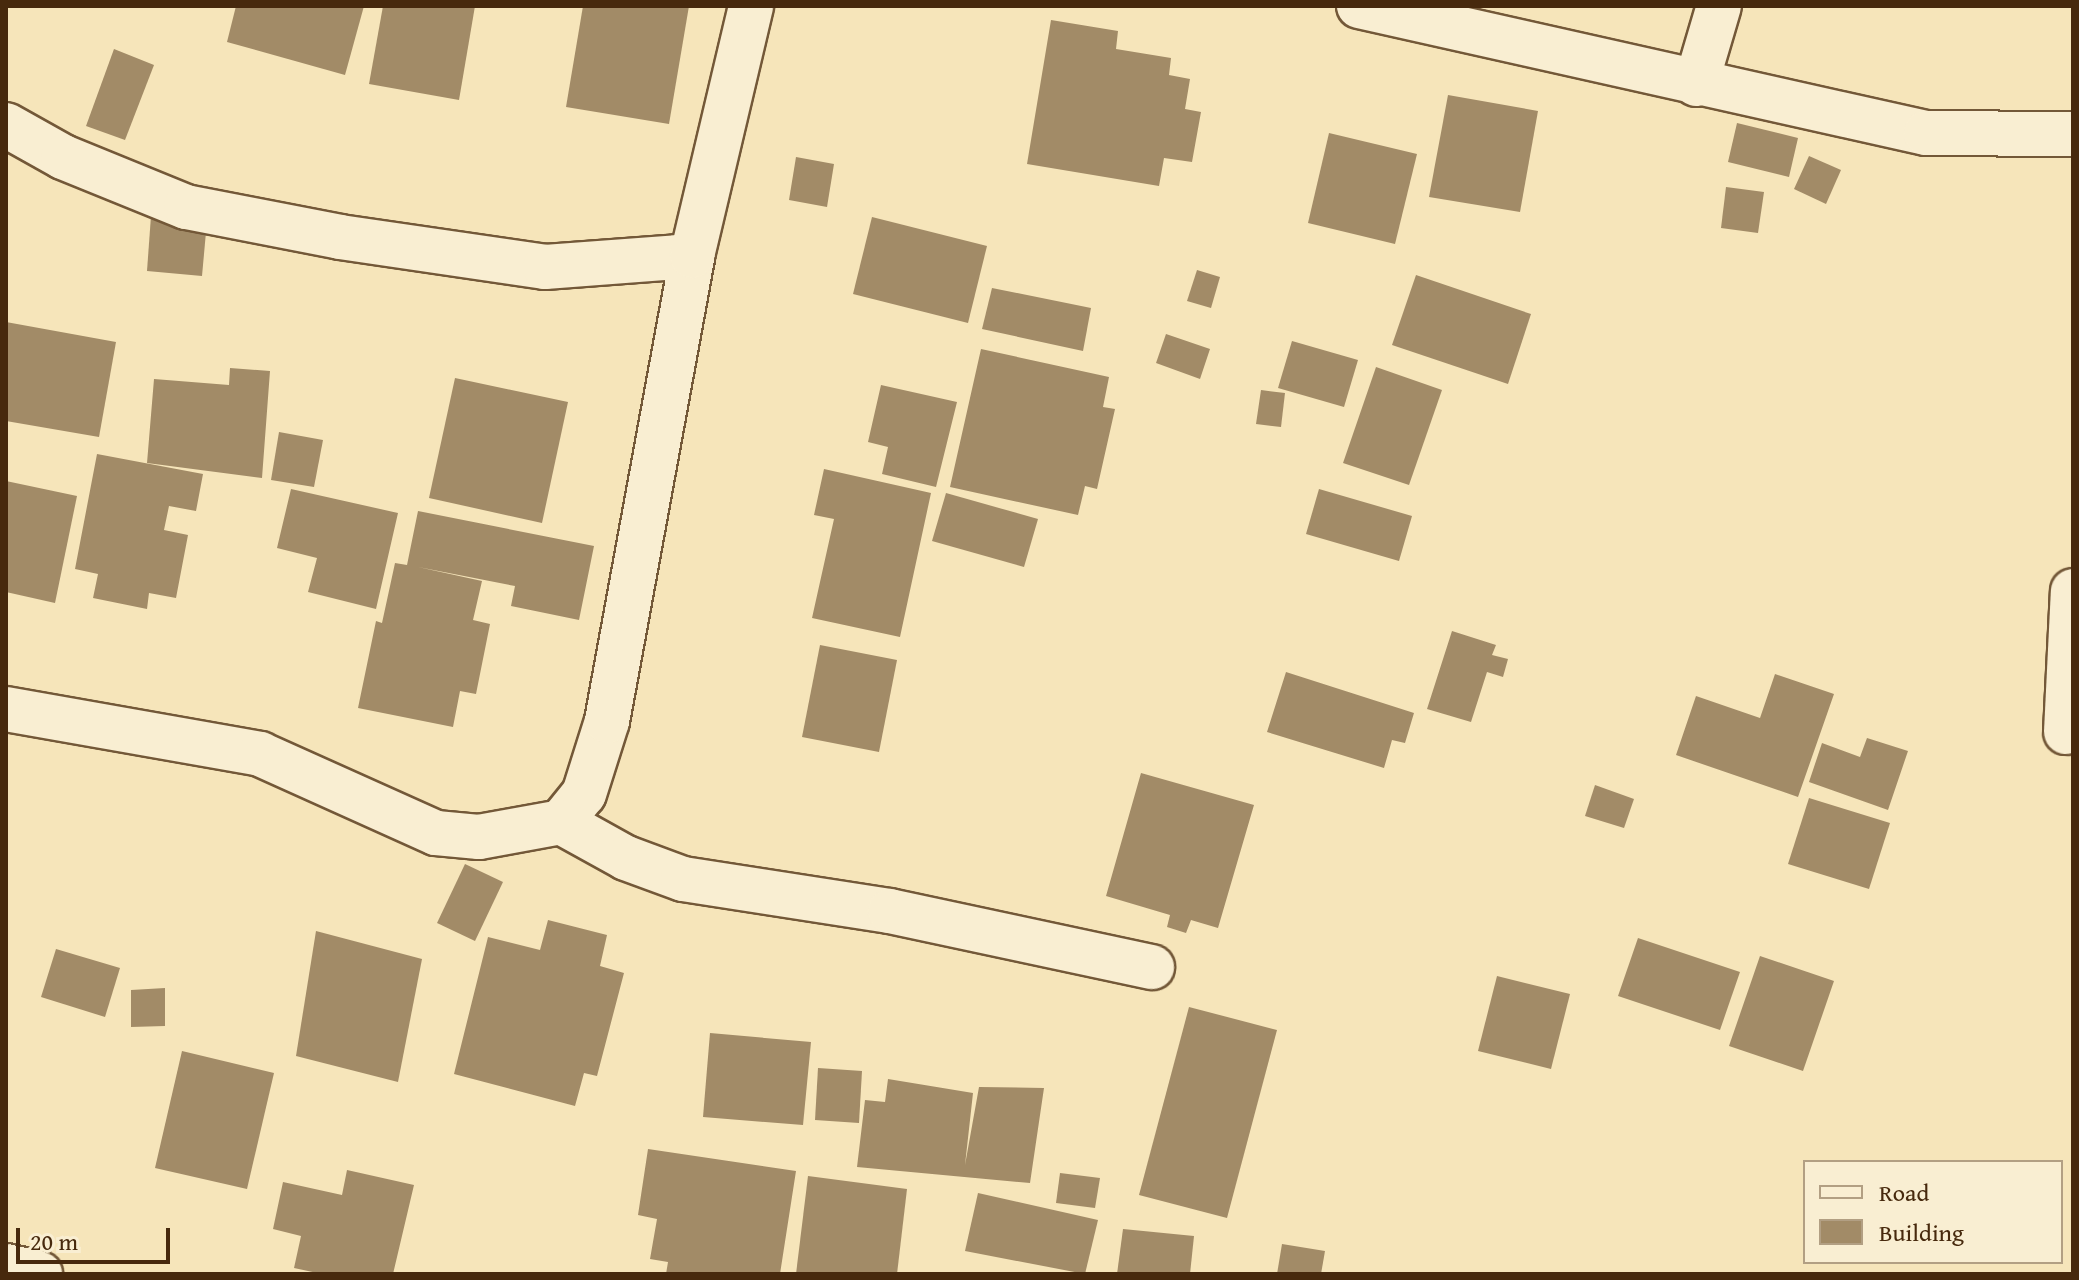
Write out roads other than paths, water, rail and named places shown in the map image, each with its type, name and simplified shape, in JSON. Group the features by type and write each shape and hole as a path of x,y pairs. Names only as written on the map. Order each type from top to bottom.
{"street":[{"path":"561,822 584,794 607,721 692,256 751,6"},
{"path":"1359,6 1696,84 1926,133 2073,134"},
{"path":"1696,84 1719,6"},
{"path":"6,125 63,157 186,207 309,231 545,267 692,256"},
{"path":"2066,732 2073,591"},
{"path":"6,709 260,754 436,833 479,837 561,822 626,858 683,879 890,911 1152,967"},
{"path":"6,1266 40,1274"}]}
